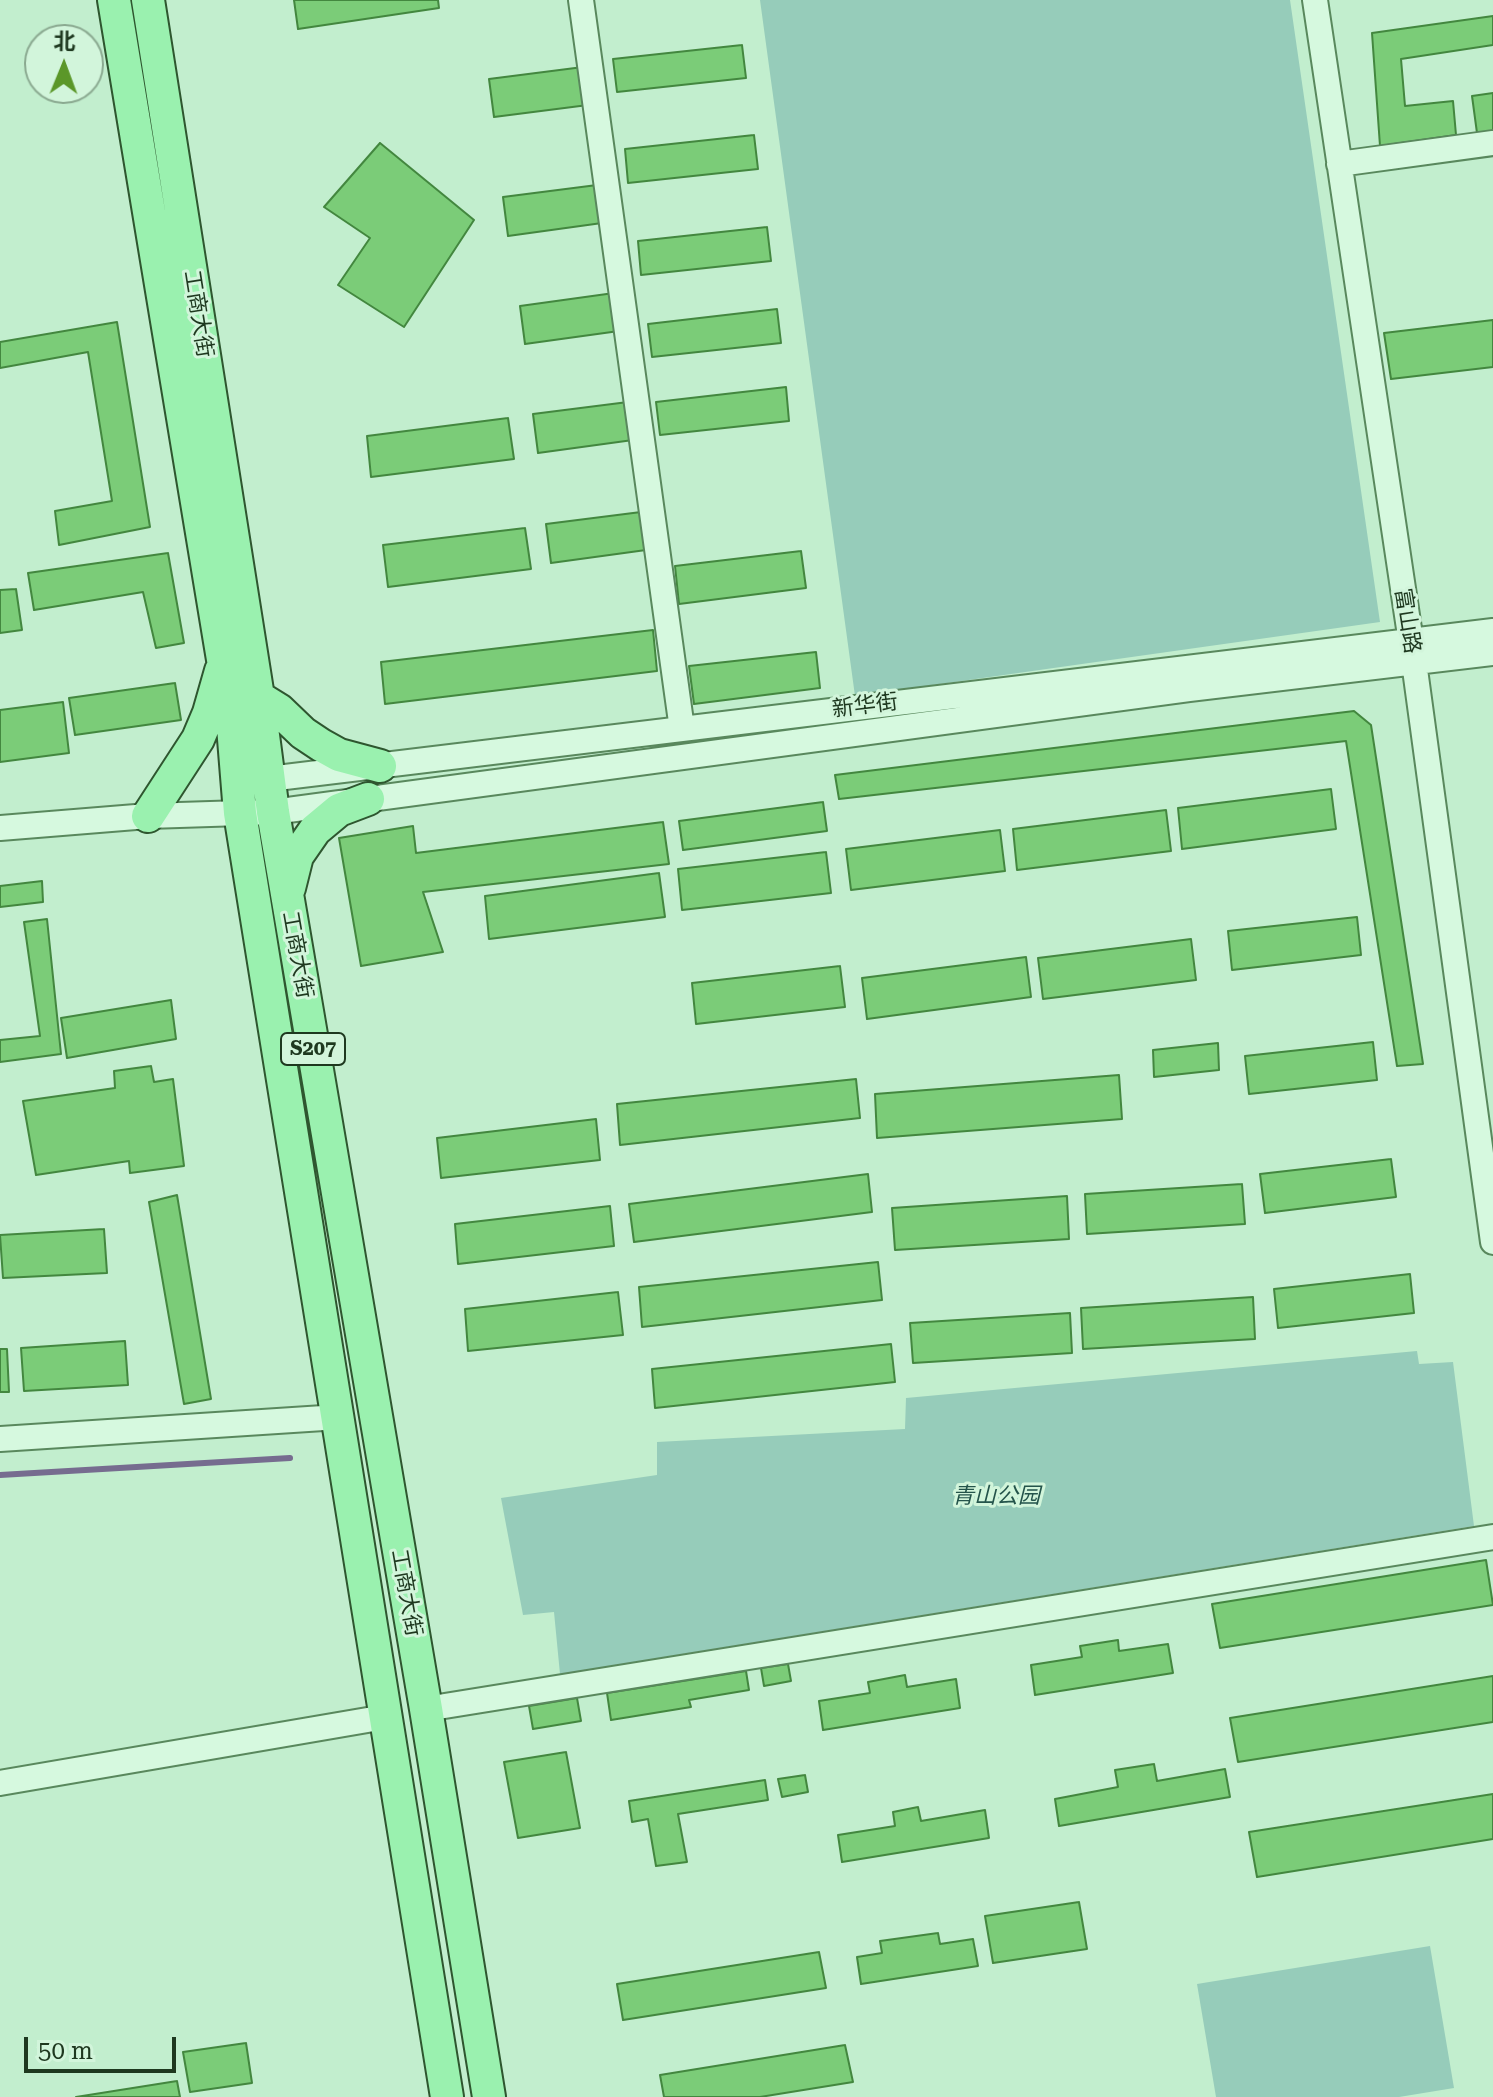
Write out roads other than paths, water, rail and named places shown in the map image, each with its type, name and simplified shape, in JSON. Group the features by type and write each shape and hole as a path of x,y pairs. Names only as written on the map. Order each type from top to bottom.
{"main road":[{"name":"工商大街","path":"114,0 232,714 249,792 339,1417 447,2097"},
{"name":"工商大街","path":"148,0 258,697 249,792"},
{"path":"148,816 198,739 214,700 223,660"},
{"path":"258,697 321,745 339,755 380,766"},
{"name":"工商大街","path":"249,792 273,812 489,2097"},
{"path":"288,903 292,871 305,842 339,810 368,799"}],"street":[{"path":"581,0 682,729"},
{"name":"富山路","path":"1315,0 1412,651 1493,1242"},
{"path":"1339,164 1493,143"},
{"name":"新华街","path":"273,812 1174,691 1412,651 1493,631"},
{"name":"新华街","path":"0,828 148,816 380,766 682,729 1412,651 1493,653"},
{"path":"0,1439 339,1417"},
{"path":"426,1709 1493,1537"},
{"path":"0,1783 385,1717"}],"waterway":[{"path":"0,1475 290,1458"}],"park label":[{"name":"青山公园","path":"996,1497"}]}
